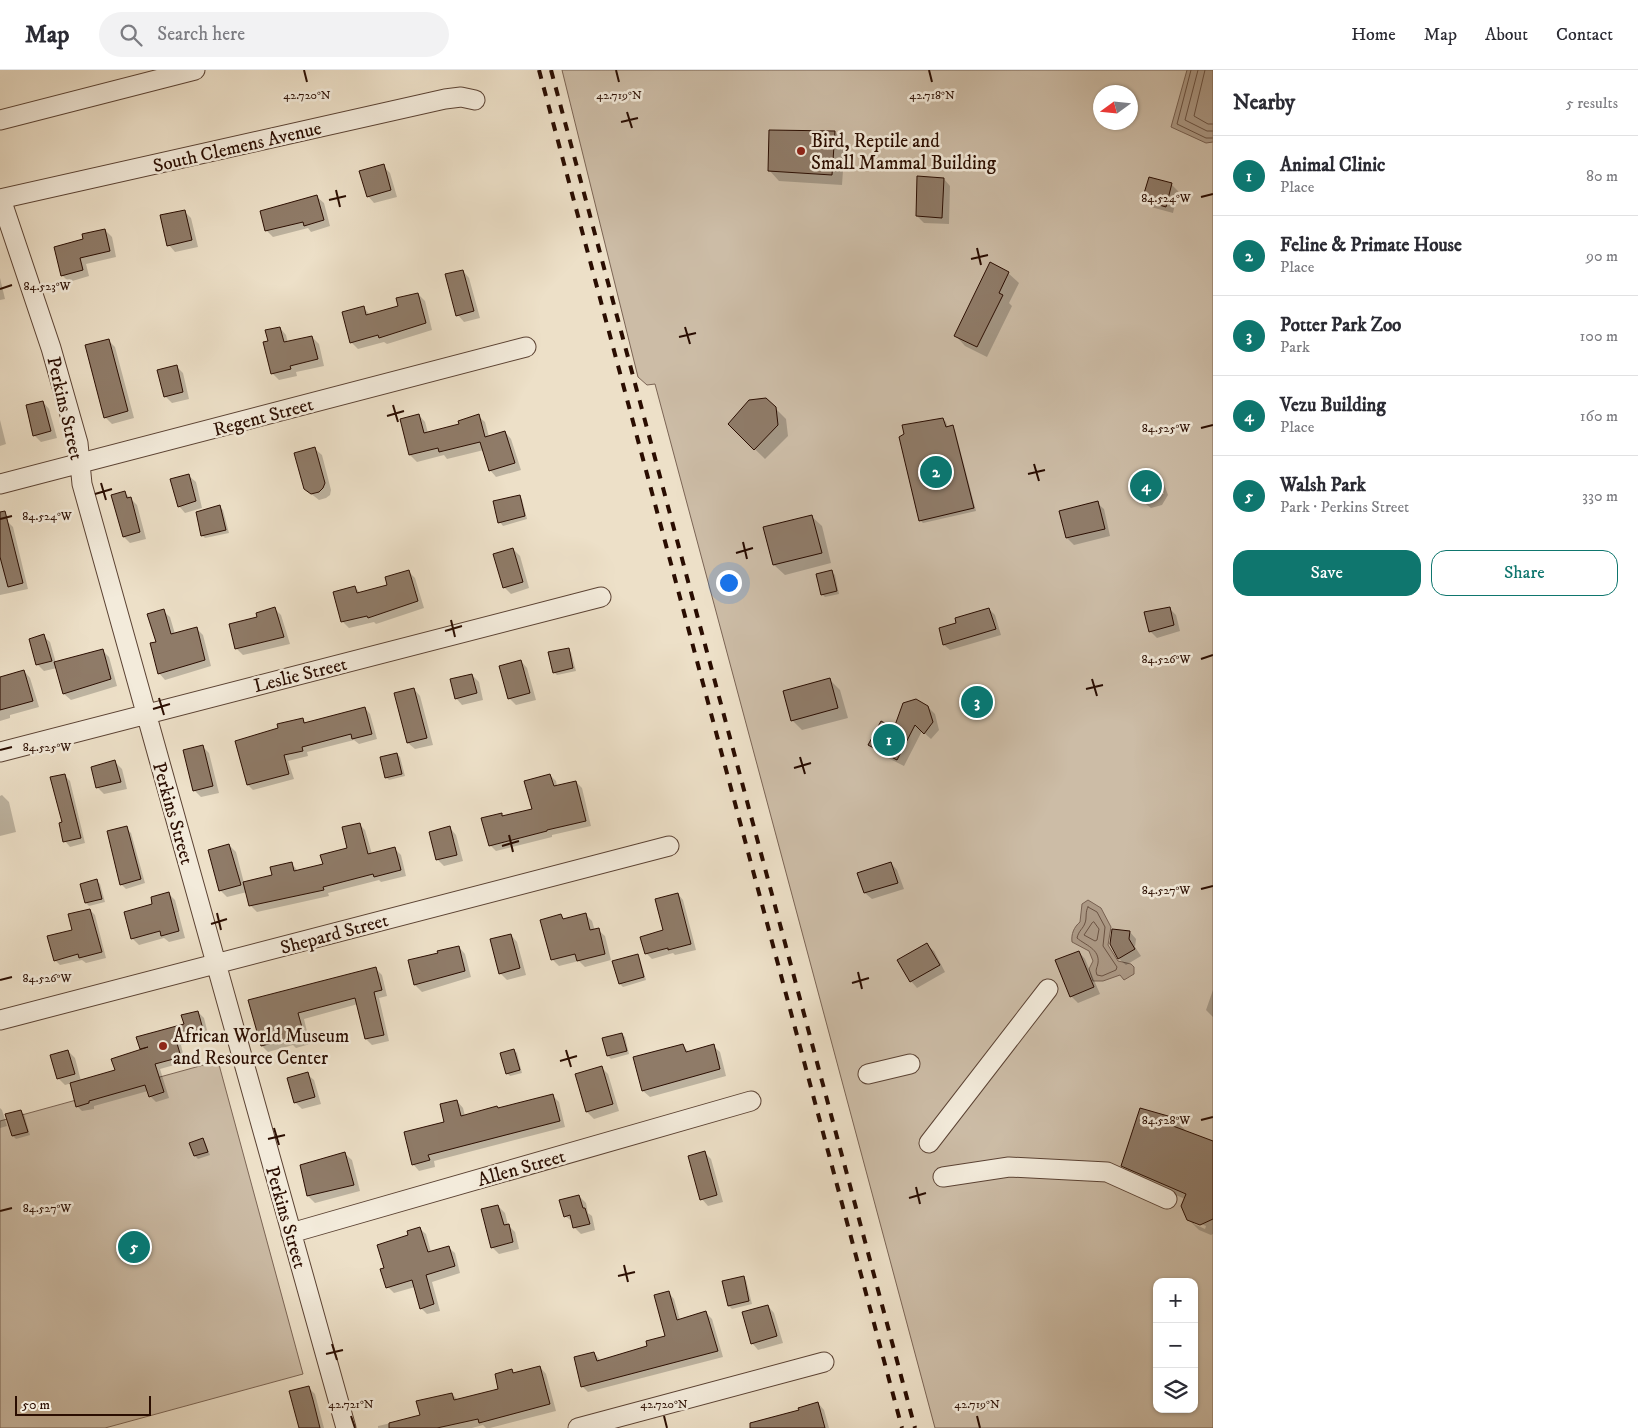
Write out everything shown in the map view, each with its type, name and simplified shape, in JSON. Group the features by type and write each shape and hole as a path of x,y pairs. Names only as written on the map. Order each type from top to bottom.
{"street":[{"path":"0,120 195,70"},
{"name":"South Clemens Avenue","path":"0,199 445,99 461,97 475,100"},
{"name":"Perkins Street","path":"0,199 52,348 78,443 82,484 346,1428"},
{"name":"Regent Street","path":"0,484 526,347"},
{"name":"Leslie Street","path":"0,752 601,596"},
{"name":"Shepard Street","path":"0,1020 669,846"},
{"path":"929,1143 1048,989"},
{"path":"868,1074 910,1064"},
{"name":"Allen Street","path":"292,1233 751,1101"},
{"path":"943,1177 1010,1168 1107,1172 1167,1199"},
{"path":"578,1428 824,1362"}],"shaded area":[{"path":"562,70 1213,70 1213,1428 935,1428 655,384 647,385 638,377"},
{"path":"218,1061 303,1374 105,1428 0,1428 0,1121"}],"water":[{"path":"1187,70 1213,70 1213,142 1206,143 1171,127"},
{"path":"1088,900 1101,908 1111,927 1108,945 1118,961 1131,964 1134,967 1134,974 1124,980 1120,975 1103,981 1093,981 1089,969 1093,961 1089,951 1072,942 1073,931 1080,922 1082,904"}],"building":[{"name":"Bird, Reptile and Small Mammal Building","path":"769,130 835,131 832,175 768,171"},
{"path":"384,164 391,190 367,197 359,171"},
{"path":"917,176 944,178 942,218 916,216"},
{"path":"1149,177 1172,183 1166,207 1142,200"},
{"path":"317,195 324,220 304,226 303,222 265,231 260,211"},
{"path":"185,210 192,240 167,246 160,215"},
{"path":"105,229 110,251 80,258 83,270 61,276 54,247 83,239 82,234"},
{"path":"990,262 1009,272 999,293 1003,295 977,347 954,336"},
{"path":"463,270 474,311 456,316 445,274"},
{"path":"418,293 426,323 379,338 378,335 350,343 342,312 364,306 366,315 398,306 396,298"},
{"path":"280,327 284,342 312,336 318,359 290,366 291,369 271,374 263,342 268,341 265,330"},
{"path":"109,339 128,411 104,418 85,345"},
{"path":"177,365 183,392 164,397 157,370"},
{"path":"766,398 776,407 778,425 754,450 728,424 749,400"},
{"path":"43,401 51,431 33,436 26,405"},
{"path":"419,414 424,433 459,424 458,421 479,414 485,437 505,431 515,463 489,471 480,442 439,452 438,448 409,455 400,419"},
{"path":"943,418 946,427 953,425 974,508 919,521 899,437 904,434 902,425"},
{"path":"315,447 325,483 319,492 311,494 304,489 294,453"},
{"path":"1148,470 1158,476 1161,488 1155,499 1143,502 1133,495 1130,485 1137,473"},
{"path":"189,474 196,501 178,507 170,479"},
{"path":"125,491 127,498 131,497 140,532 123,537 111,495"},
{"path":"520,495 525,516 498,523 493,501"},
{"path":"1098,501 1105,529 1066,538 1059,511"},
{"path":"220,505 226,530 201,536 196,512"},
{"path":"5,511 23,583 8,587 0,557 0,512"},
{"path":"812,515 822,553 773,565 763,527"},
{"path":"513,548 523,582 503,588 493,554"},
{"path":"409,570 418,601 368,618 367,616 341,622 333,592 355,586 357,593 387,585 385,577"},
{"path":"832,570 837,591 821,595 816,574"},
{"path":"275,607 284,637 235,649 229,624 257,617 256,613"},
{"path":"1170,607 1174,625 1149,632 1144,612"},
{"path":"989,608 996,629 943,645 939,628 956,623 955,618"},
{"path":"164,609 171,634 197,627 205,660 158,674 150,643 156,642 147,614"},
{"path":"44,634 52,661 36,665 29,639"},
{"path":"569,648 573,668 553,673 548,652"},
{"path":"103,649 111,679 63,694 54,662"},
{"path":"521,660 530,693 508,699 499,666"},
{"path":"24,670 33,701 0,710 0,677"},
{"path":"472,674 477,693 455,699 450,679"},
{"path":"830,678 838,708 791,721 783,691"},
{"path":"414,688 427,738 407,743 394,693"},
{"path":"916,699 928,706 933,722 924,734 915,725 897,760 868,745 881,721 894,728 903,703"},
{"path":"365,707 372,734 352,739 351,734 302,747 303,751 284,755 289,774 247,785 235,741 278,728 277,724 303,718 304,723"},
{"path":"203,745 213,786 193,791 183,750"},
{"path":"397,753 402,774 385,778 380,757"},
{"path":"115,760 121,782 96,788 91,767"},
{"path":"65,774 81,838 63,842 59,823 62,822 50,777"},
{"path":"550,774 554,786 576,781 586,821 489,846 481,818 502,813 502,816 532,809 524,781"},
{"path":"360,823 368,854 395,847 401,870 374,877 373,874 323,887 324,890 249,906 243,882 272,875 270,867 292,862 294,871 323,864 320,855 347,848 342,827"},
{"path":"127,826 141,879 120,885 107,831"},
{"path":"450,826 457,855 436,860 429,832"},
{"path":"229,844 241,885 219,891 208,850"},
{"path":"891,862 898,883 864,893 857,873"},
{"path":"97,879 102,899 85,903 80,884"},
{"path":"169,892 179,931 161,936 160,931 131,939 124,912 152,904 151,897"},
{"path":"678,893 691,944 645,954 640,937 663,930 655,899"},
{"path":"90,909 102,952 79,958 78,954 54,961 47,936 72,930 68,914"},
{"path":"586,913 590,930 599,928 605,954 577,961 575,954 551,960 540,920 561,914 563,919"},
{"path":"1112,929 1130,931 1129,939 1135,949 1118,959 1110,944"},
{"path":"511,934 520,968 499,974 490,939"},
{"path":"927,943 940,965 910,982 897,960"},
{"path":"459,946 465,971 414,985 408,960"},
{"path":"1079,951 1094,987 1070,997 1055,960"},
{"path":"638,954 644,977 619,984 612,961"},
{"path":"376,967 382,990 374,992 384,1035 365,1039 355,998 298,1013 305,1038 289,1042 288,1039 261,1046 248,1000"},
{"path":"198,1011 204,1033 176,1040 181,1057 155,1064 164,1092 149,1097 145,1085 89,1101 89,1103 76,1107 70,1083 115,1070 111,1059 148,1047 140,1049 136,1037 184,1024 181,1015"},
{"path":"622,1033 627,1051 607,1056 602,1038"},
{"path":"683,1044 686,1052 714,1044 720,1069 642,1091 633,1057"},
{"path":"514,1049 520,1070 506,1074 500,1053"},
{"path":"68,1050 75,1074 57,1079 50,1055"},
{"path":"602,1066 613,1104 586,1112 575,1074"},
{"path":"308,1072 315,1097 294,1103 287,1078"},
{"path":"553,1094 560,1121 428,1155 430,1160 412,1165 404,1132 444,1122 440,1104 457,1100 461,1116"},
{"path":"1140,1108 1175,1118 1173,1126 1213,1141 1213,1219 1200,1225 1187,1220 1181,1206 1186,1194 1121,1166"},
{"path":"21,1110 28,1132 12,1136 5,1114"},
{"path":"203,1138 208,1152 194,1156 189,1143"},
{"path":"705,1151 717,1195 700,1200 688,1156"},
{"path":"345,1152 354,1185 307,1196 300,1165"},
{"path":"579,1195 590,1224 573,1228 570,1215 564,1217 559,1200"},
{"path":"498,1205 504,1225 509,1224 513,1242 491,1248 481,1209"},
{"path":"420,1227 428,1252 449,1246 455,1266 426,1275 434,1304 420,1309 412,1280 386,1288 380,1269 384,1268 377,1245 408,1235 407,1231"},
{"path":"744,1276 749,1301 728,1306 722,1281"},
{"path":"669,1291 677,1320 706,1311 718,1351 581,1387 574,1357 594,1352 597,1361 647,1346 646,1341 665,1336 654,1295"},
{"path":"768,1305 777,1336 751,1344 742,1312"},
{"path":"540,1366 550,1404 479,1423 478,1419 437,1428 389,1428 389,1423 420,1415 416,1401 452,1393 454,1400 498,1389 495,1374 512,1369 513,1373"},
{"path":"309,1386 320,1428 299,1428 289,1391"},
{"path":"818,1402 825,1428 750,1428 750,1423 799,1410 798,1408"}],"railway":[{"path":"539,70 902,1428"},
{"path":"551,70 915,1428"}],"place":[{"name":"Bird, Reptile and Small Mammal Building","path":"801,151"},
{"name":"Feline & Primate House","path":"936,472"},
{"name":"Vezu Building","path":"1146,486"},
{"name":"Potter Park Zoo","path":"977,702"},
{"name":"Animal Clinic","path":"889,740"},
{"name":"African World Museum and Resource Center","path":"163,1046"},
{"name":"Walsh Park","path":"134,1247"}]}
